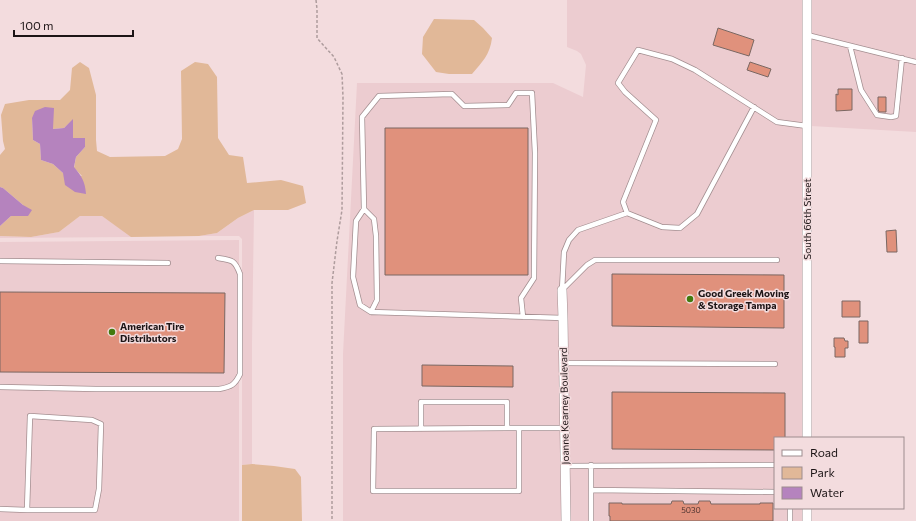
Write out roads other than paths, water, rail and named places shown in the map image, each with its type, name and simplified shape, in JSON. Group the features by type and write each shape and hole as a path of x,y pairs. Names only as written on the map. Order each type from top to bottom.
{"street":[{"name":"South 66th Street","path":"806,0 807,437"},
{"name":"Joanne Kearney Boulevard","path":"562,290 566,521"},
{"path":"808,509 808,521"}],"lane":[{"path":"807,35 916,62"},
{"path":"850,46 861,90 877,116 896,116 902,58"},
{"path":"627,213 624,202 656,120 625,92 618,83 638,50 672,59 694,70 777,122 807,126"},
{"path":"523,317 521,298 534,278 535,153 532,93 516,93 508,105 464,106 452,94 379,96 362,118 364,209 356,221 352,277 360,305 371,312 523,317 563,318"},
{"path":"562,290 564,252 569,240 578,230 627,213 662,227 680,228 697,214 754,107"},
{"path":"364,209 374,219 376,236 377,300 371,312"},
{"path":"0,387 220,389 235,384 240,374 240,274 237,265 230,259 218,258"},
{"path":"562,290 587,265 595,260 777,260"},
{"path":"0,261 168,263"},
{"path":"564,363 775,364"},
{"path":"421,429 421,402 507,402 507,428"},
{"path":"0,509 27,510 95,510 99,489 101,424 92,420 30,416 27,510"},
{"path":"520,428 519,491 373,491 374,429 507,428 520,428 564,428"},
{"path":"591,465 591,521"},
{"path":"565,466 774,465"},
{"path":"591,490 774,492"},
{"path":"790,509 790,521"}],"water":[{"path":"45,107 54,108 53,129 64,128 73,119 73,138 85,138 85,147 76,157 74,167 83,179 86,194 75,192 65,185 63,173 53,164 41,160 40,144 33,140 32,118 35,111"},
{"path":"0,187 32,210 28,216 11,216 0,226"}],"place":[{"name":"Good Greek Moving & Storage Tampa","path":"690,299"},
{"name":"American Tire Distributors","path":"112,332"}]}
